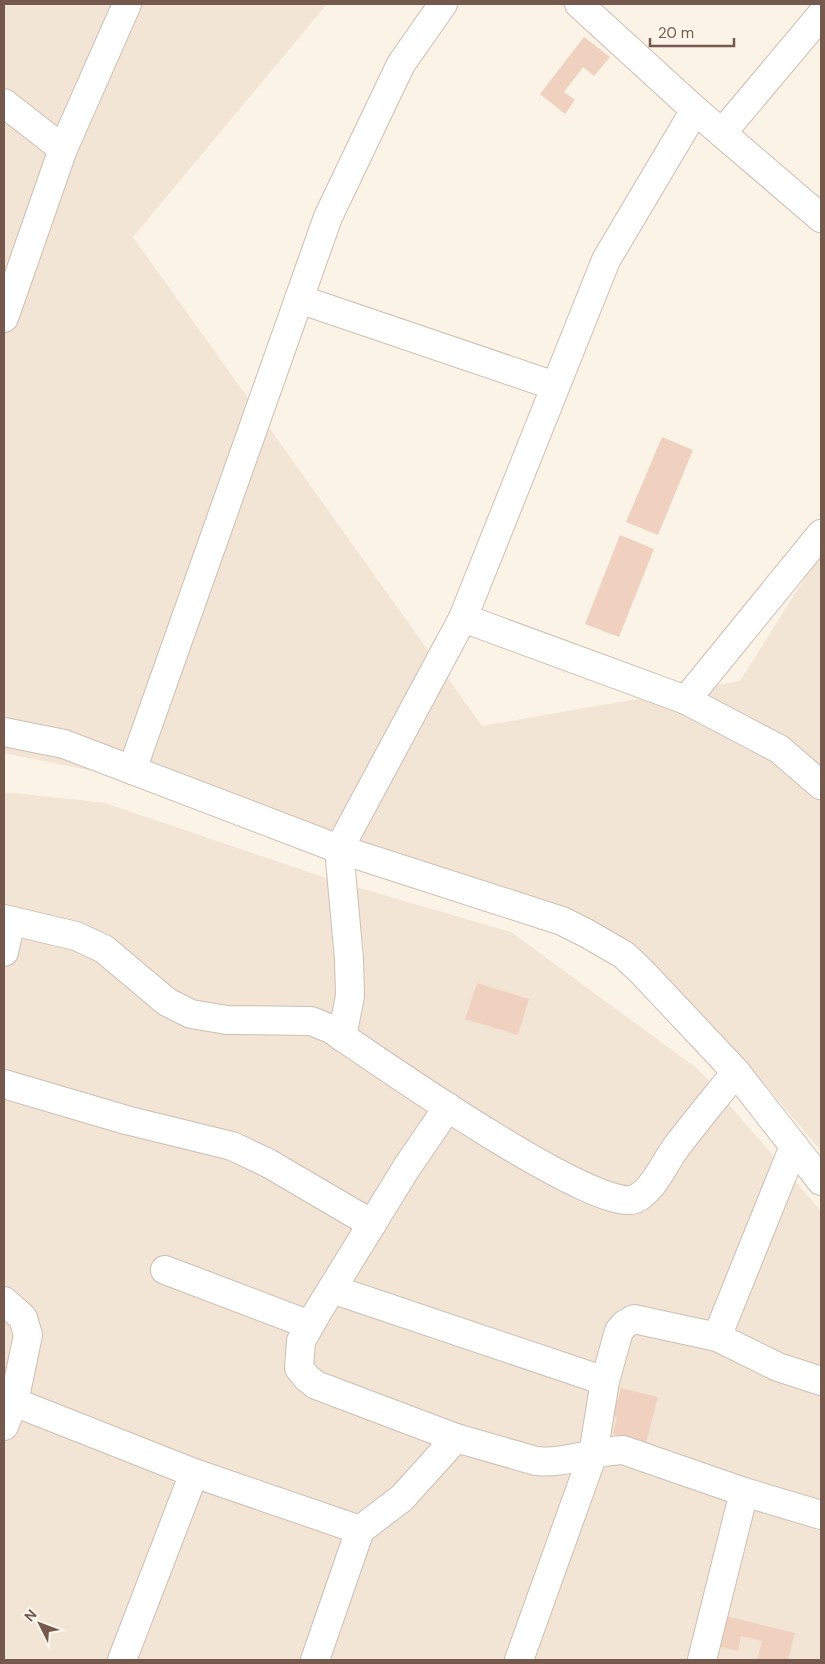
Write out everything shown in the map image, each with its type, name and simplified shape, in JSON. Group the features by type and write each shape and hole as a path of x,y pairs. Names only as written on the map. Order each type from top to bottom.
{"street":[{"path":"4,318 63,150 127,4"},
{"path":"132,770 328,216 401,64 443,4"},
{"path":"579,4 695,110 821,218"},
{"path":"722,133 821,16"},
{"path":"4,103 63,150"},
{"path":"342,1037 350,996 339,849 464,618 606,260 695,110"},
{"path":"299,299 555,386"},
{"path":"686,700 821,534"},
{"path":"464,618 686,700 779,750 821,785"},
{"path":"4,732 64,744 339,849 562,921 586,933 624,955 641,971 736,1072 821,1181"},
{"path":"4,952 8,920 76,936 104,949 168,1002 191,1014 227,1020 311,1021 331,1029 521,1154 574,1182 619,1200 633,1200 646,1192 676,1147 736,1072"},
{"path":"4,1084 126,1120 232,1146 268,1163 372,1224"},
{"path":"448,1107 407,1167 301,1341 299,1368 306,1378 316,1385 456,1438 536,1461 549,1463 610,1450 624,1450 744,1492 821,1515"},
{"path":"717,1337 794,1146"},
{"path":"165,1270 310,1325"},
{"path":"332,1289 605,1381"},
{"path":"4,1301 24,1318 28,1335 9,1414 194,1473 360,1530"},
{"path":"519,1660 593,1454 605,1381 619,1331 625,1324 634,1319 717,1337 778,1367 821,1381"},
{"path":"315,1660 360,1530 402,1498 456,1438"},
{"path":"122,1660 194,1473"},
{"path":"702,1660 744,1492"}],"shaded area":[{"path":"4,4 327,4 133,237 482,726 740,681 821,552 821,1151 756,1074 584,918 385,862 251,803 4,753"},
{"path":"4,792 105,803 332,880 511,932 699,1070 821,1211 821,1660 4,1660"}],"building":[{"path":"584,37 610,57 594,76 583,67 564,92 575,100 565,114 540,94"},
{"path":"662,437 693,450 658,535 626,522"},
{"path":"620,535 654,549 619,637 585,624"},
{"path":"477,983 529,999 518,1035 465,1019"},
{"path":"621,1388 658,1397 646,1443 613,1434 617,1417 605,1414 608,1400 617,1403"},
{"path":"725,1616 795,1633 788,1660 757,1660 762,1641 741,1636 738,1651 717,1646"}]}
